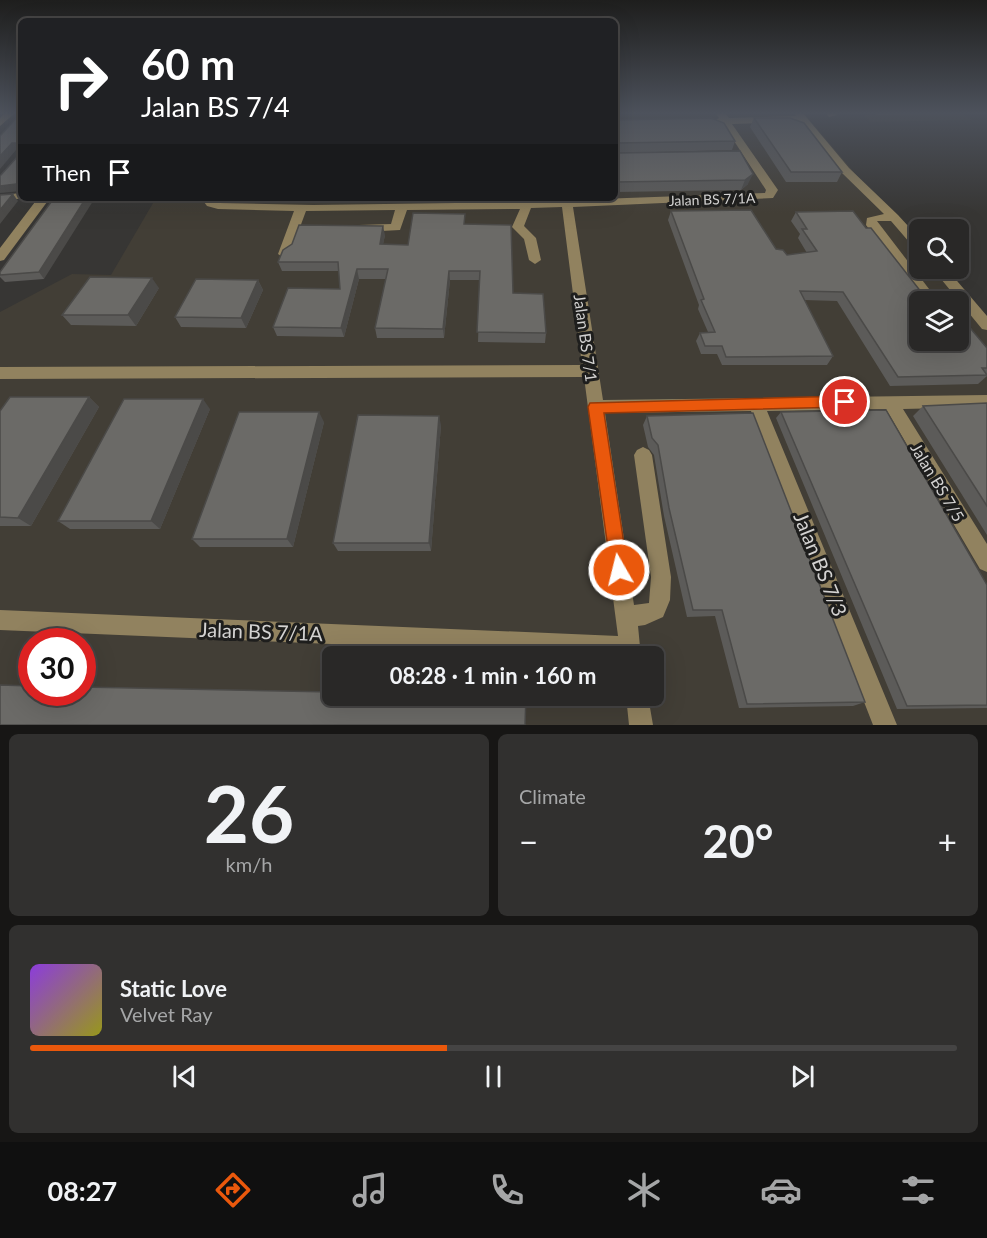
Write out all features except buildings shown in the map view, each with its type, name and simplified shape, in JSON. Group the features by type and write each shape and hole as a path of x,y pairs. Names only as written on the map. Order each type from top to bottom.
{"street":[{"name":"Jalan BS 7/1A","path":"618,199 769,196 772,190 740,146"},
{"path":"825,146 845,170 909,234"},
{"path":"0,198 18,196"},
{"path":"0,257 42,201"},
{"path":"209,201 218,206 274,203 301,208 350,202 402,207 424,202 526,201 513,227 530,238 535,260"},
{"name":"Jalan BS 7/1","path":"566,201 630,646"},
{"path":"352,228 393,228 398,225 402,207"},
{"path":"284,254 301,228 301,208"},
{"path":"894,217 875,218 871,220 872,225 923,291"},
{"path":"947,279 987,325"},
{"path":"0,373 591,371"},
{"name":"Jalan BS 7/5","path":"890,401 987,562"},
{"path":"596,407 987,401"},
{"name":"Jalan BS 7/3","path":"756,403 885,725"},
{"path":"625,616 645,615 656,610 660,600 661,577 644,455"},
{"name":"Jalan BS 7/1A","path":"0,620 513,646"},
{"path":"638,706 641,725"}],"shaded area":[{"path":"618,146 832,146 909,237 909,279 945,279 955,291 909,291 909,351 969,351 969,307 987,328 987,725 0,725 0,312 72,274 111,275 154,201 618,201"}],"route":[{"path":"619,570 596,407 845,402"}]}
